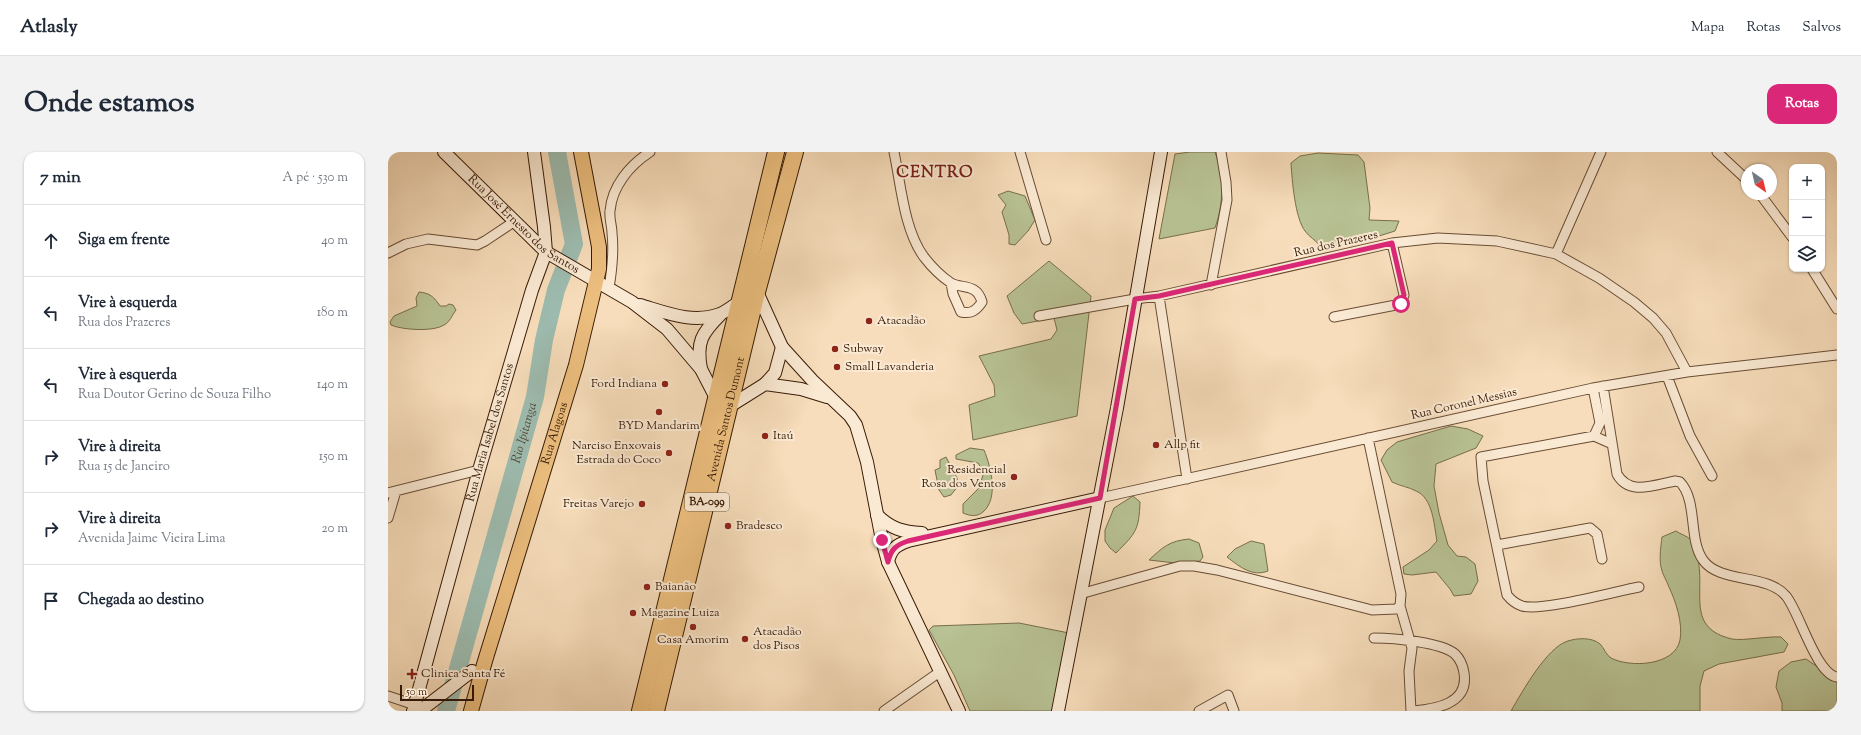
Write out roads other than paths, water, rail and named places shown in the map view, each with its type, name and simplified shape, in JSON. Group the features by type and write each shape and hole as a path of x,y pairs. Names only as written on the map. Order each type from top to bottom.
{"highway":[{"name":"Avenida Santos Dumont","path":"640,711 776,152"},
{"name":"Avenida Santos Dumont","path":"656,711 757,292 795,152"}],"main road":[{"name":"Rua José Ernesto dos Santos","path":"444,152 550,255 632,302 667,329 701,369 716,398"},
{"name":"Rua Maria Isabel dos Santos","path":"418,709 478,470 532,290 550,255 544,227 534,152"},
{"name":"Rua Alagoas","path":"472,711 485,661 576,365 590,278 599,269 599,247 581,152"},
{"path":"1058,711 1100,498 1161,152"},
{"path":"757,292 782,347 829,397 850,416 856,425 867,462 882,540 888,562 959,711"},
{"name":"Rua José Ernesto dos Santos","path":"632,302 675,316 692,319 721,314 739,302"},
{"path":"701,369 700,344 705,330 721,314"},
{"path":"730,406 765,384 775,373 782,347"},
{"path":"765,384 801,389 829,397"},
{"path":"888,562 891,551 900,543 1100,498"},
{"path":"877,514 885,523 894,529 907,532 937,534"},
{"path":"418,709 485,661"}],"street":[{"path":"609,288 612,273 613,243 610,213 613,200 618,186 629,169 650,152"},
{"path":"894,152 909,224 914,240 924,257 951,283 964,285 977,293 982,302 977,309 972,312 961,312 953,294 951,283"},
{"path":"1020,152 1046,240"},
{"path":"1211,285 1227,200 1226,182 1221,152"},
{"path":"1556,254 1601,152"},
{"path":"1717,152 1741,174"},
{"path":"1765,200 1789,232"},
{"path":"388,253 406,244 428,239 477,245 515,221"},
{"name":"Rua dos Prazeres","path":"1039,316 1159,296 1392,243 1438,238 1474,240 1511,244 1556,254 1599,278 1634,302 1666,333 1686,372"},
{"path":"1334,317 1401,304 1404,295 1392,243"},
{"path":"1814,272 1837,309"},
{"path":"1159,296 1187,479"},
{"name":"Rua Coronel Messias","path":"1100,498 1603,386 1686,372 1837,355"},
{"path":"1667,376 1690,436 1712,476"},
{"path":"1603,386 1617,474 1626,485 1632,488 1640,488 1675,480 1680,482 1687,493 1699,551 1703,560 1712,568 1773,586 1786,596 1814,652 1833,677 1837,677"},
{"path":"1593,388 1600,423 1594,436"},
{"path":"1612,444 1594,436 1481,456 1484,481 1507,595 1512,601 1521,606 1544,607 1639,587"},
{"path":"1368,438 1401,594 1400,606 1410,640 1412,648 1409,671 1412,711 1432,709 1446,704 1460,695 1465,681 1463,666 1455,654 1439,647 1410,640 1374,638"},
{"path":"388,518 392,492 478,470"},
{"path":"1497,545 1590,528 1597,534 1602,559"},
{"path":"1080,594 1162,570 1180,566 1194,566 1217,570 1372,610 1396,609 1400,606"},
{"path":"884,711 941,671"},
{"path":"1199,711 1228,695 1234,711"},
{"path":"388,696 418,709"}],"waterway":[{"name":"Rio Ipitanga","path":"446,711 535,397 544,340 556,290 574,244 557,152"}],"place":[{"name":"Atacadão","path":"869,321"},
{"name":"Subway","path":"835,349"},
{"name":"Small Lavanderia","path":"837,367"},
{"name":"Ford Indiana","path":"665,384"},
{"name":"BYD Mandarim","path":"659,412"},
{"name":"Itaú","path":"765,436"},
{"name":"Allp fit","path":"1156,445"},
{"name":"Narciso Enxovais Estrada do Coco","path":"669,453"},
{"name":"Residencial Rosa dos Ventos","path":"1014,477"},
{"name":"Freitas Varejo","path":"642,504"},
{"name":"Bradesco","path":"728,526"},
{"name":"Baianão","path":"647,587"},
{"name":"Magazine Luiza","path":"633,613"},
{"name":"Casa Amorim","path":"693,627"},
{"name":"Atacadão dos Pisos","path":"745,639"},
{"name":"Clinica Santa Fé","path":"412,674"}],"district":[{"name":"CENTRO","path":"935,173"}]}
